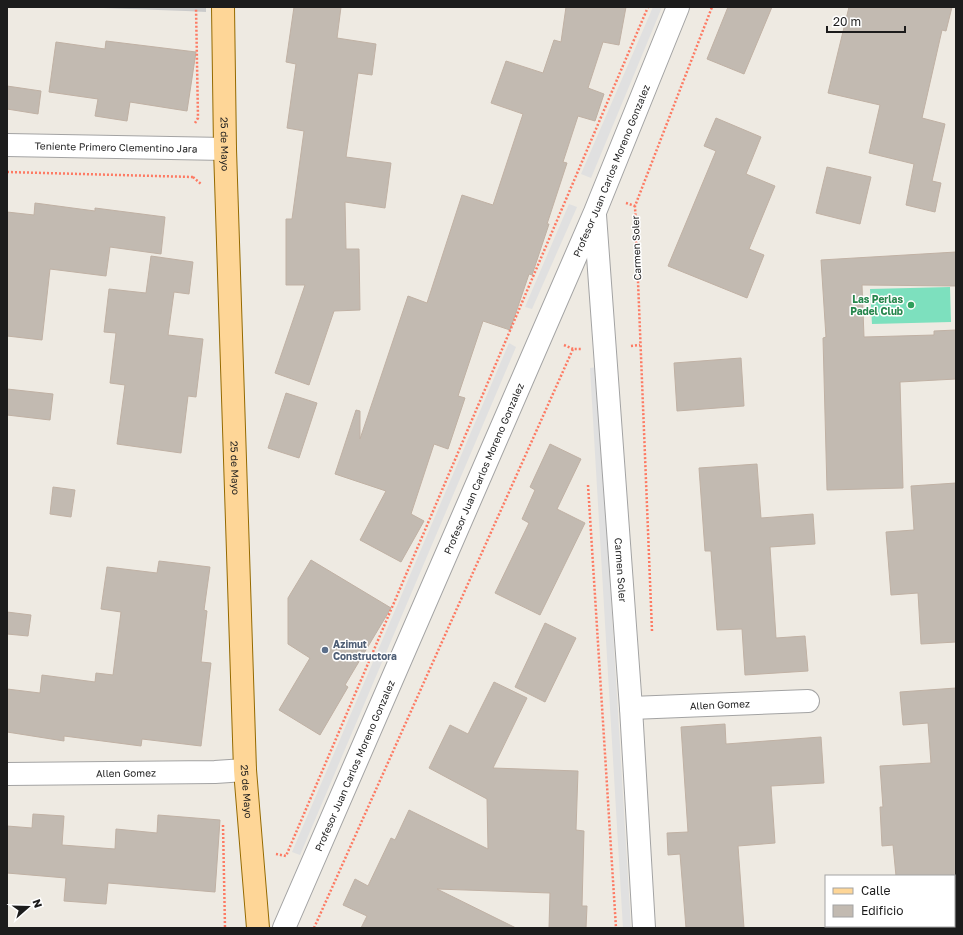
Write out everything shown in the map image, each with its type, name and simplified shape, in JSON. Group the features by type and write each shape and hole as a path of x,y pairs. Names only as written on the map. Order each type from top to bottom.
{"main road":[{"name":"25 de Mayo","path":"223,7 225,149 245,770 258,928"}],"street":[{"name":"Profesor Juan Carlos Moreno Gonzalez","path":"284,928 595,212 678,7"},
{"name":"Teniente Primero Clementino Jara","path":"7,145 225,149"},
{"name":"Carmen Soler","path":"595,212 631,708 644,928"},
{"name":"Allen Gomez","path":"631,708 808,701"},
{"name":"Allen Gomez","path":"7,774 215,772 245,770"}],"path":[{"path":"195,123 198,118 196,7"},
{"path":"271,853 286,856 648,7"},
{"path":"625,202 635,206 712,7"},
{"path":"7,172 193,177"},
{"path":"573,183 577,185"},
{"name":"Carmen Soler","path":"635,206 652,635"},
{"path":"564,344 573,349 580,349 580,357"},
{"path":"632,346 640,345"},
{"path":"314,928 573,349"},
{"path":"588,484 616,928"},
{"path":"223,817 225,928"}],"shaded area":[{"path":"76,7 206,7 206,12 186,11"},
{"path":"653,7 662,7 591,178 581,174"},
{"path":"569,204 577,207 532,309 525,307"},
{"path":"509,343 516,347 300,855 292,852"},
{"path":"597,367 631,928 623,928 590,368"}],"green space":[{"name":"Las Perlas Padel Club","path":"950,287 951,322 872,324 870,289"}],"building":[{"path":"294,7 341,7 337,38 376,44 372,75 358,73 346,157 391,163 385,208 345,202 346,249 359,249 360,310 334,311 309,385 275,373 305,285 286,285 286,219 292,219 304,131 287,128 296,64 286,62"},
{"path":"566,7 626,7 619,45 603,42 588,88 604,94 595,121 578,116 563,162 567,163 547,224 549,224 532,275 529,274 510,330 483,321 458,396 465,398 448,449 434,444 411,514 424,521 401,562 360,540 386,491 335,474 356,410 360,411 360,439 408,296 427,303 462,195 493,205 523,114 491,103 506,61 543,73 554,40 561,42"},
{"path":"728,7 772,7 744,74 707,59"},
{"path":"849,7 952,7 946,31 942,30 922,118 945,124 932,181 941,183 935,212 906,205 914,164 869,153 880,105 828,93"},
{"path":"106,41 196,52 187,111 130,102 127,121 95,116 98,99 49,92 56,42 105,49"},
{"path":"7,86 41,91 38,114 7,109"},
{"path":"716,118 761,137 746,174 775,186 749,249 764,255 747,298 668,266 716,151 704,146"},
{"path":"827,167 871,177 860,224 816,213"},
{"path":"35,203 95,211 95,208 165,217 161,254 110,247 106,276 50,269 42,340 7,336 7,212 34,215"},
{"path":"956,252 956,286 862,285 864,337 934,335 934,331 956,330 956,379 900,382 903,488 827,490 823,338 826,337 821,260"},
{"path":"151,256 193,262 189,294 174,292 168,335 203,339 196,397 188,396 181,453 117,444 125,385 110,383 116,333 104,332 109,289 146,293"},
{"path":"741,358 744,406 677,411 674,363"},
{"path":"7,389 53,394 50,420 7,415"},
{"path":"286,393 317,403 299,458 268,448"},
{"path":"550,444 581,459 557,509 585,523 540,615 495,593 529,523 522,519 535,490 530,487"},
{"path":"757,464 761,518 813,514 815,544 770,547 776,638 805,636 808,671 745,675 742,629 717,630 711,551 705,551 699,468"},
{"path":"956,483 956,642 921,644 918,593 891,595 886,532 914,530 911,486"},
{"path":"53,487 75,490 71,517 50,514"},
{"path":"311,560 391,608 345,685 348,687 320,735 279,710 310,658 288,644 288,598"},
{"path":"159,561 210,567 204,610 207,611 201,662 211,663 201,746 142,739 141,746 64,736 64,741 7,732 7,689 40,693 42,675 95,682 96,673 113,675 121,612 101,609 107,567 157,573"},
{"path":"7,612 31,615 28,636 7,634"},
{"path":"545,623 576,638 545,702 515,687"},
{"path":"494,682 527,698 493,768 578,771 576,830 584,831 582,906 587,906 586,928 549,928 550,893 437,889 516,928 361,928 367,916 343,905 355,879 368,886 391,838 395,840 409,810 488,849 487,799 429,768 450,725 468,734"},
{"path":"956,688 956,876 896,875 893,845 882,846 880,807 883,807 880,766 931,763 928,723 903,725 900,692"},
{"path":"725,724 726,744 821,737 824,783 771,786 775,843 738,846 744,928 686,928 680,854 668,855 667,833 688,832 681,727"},
{"path":"33,814 64,816 62,845 115,849 116,829 157,833 158,815 220,820 215,892 108,883 106,904 64,901 66,878 7,873 7,826 32,828"}],"place":[{"name":"Las Perlas Padel Club","path":"911,305"},
{"name":"Azimut Constructora","path":"325,650"}]}
